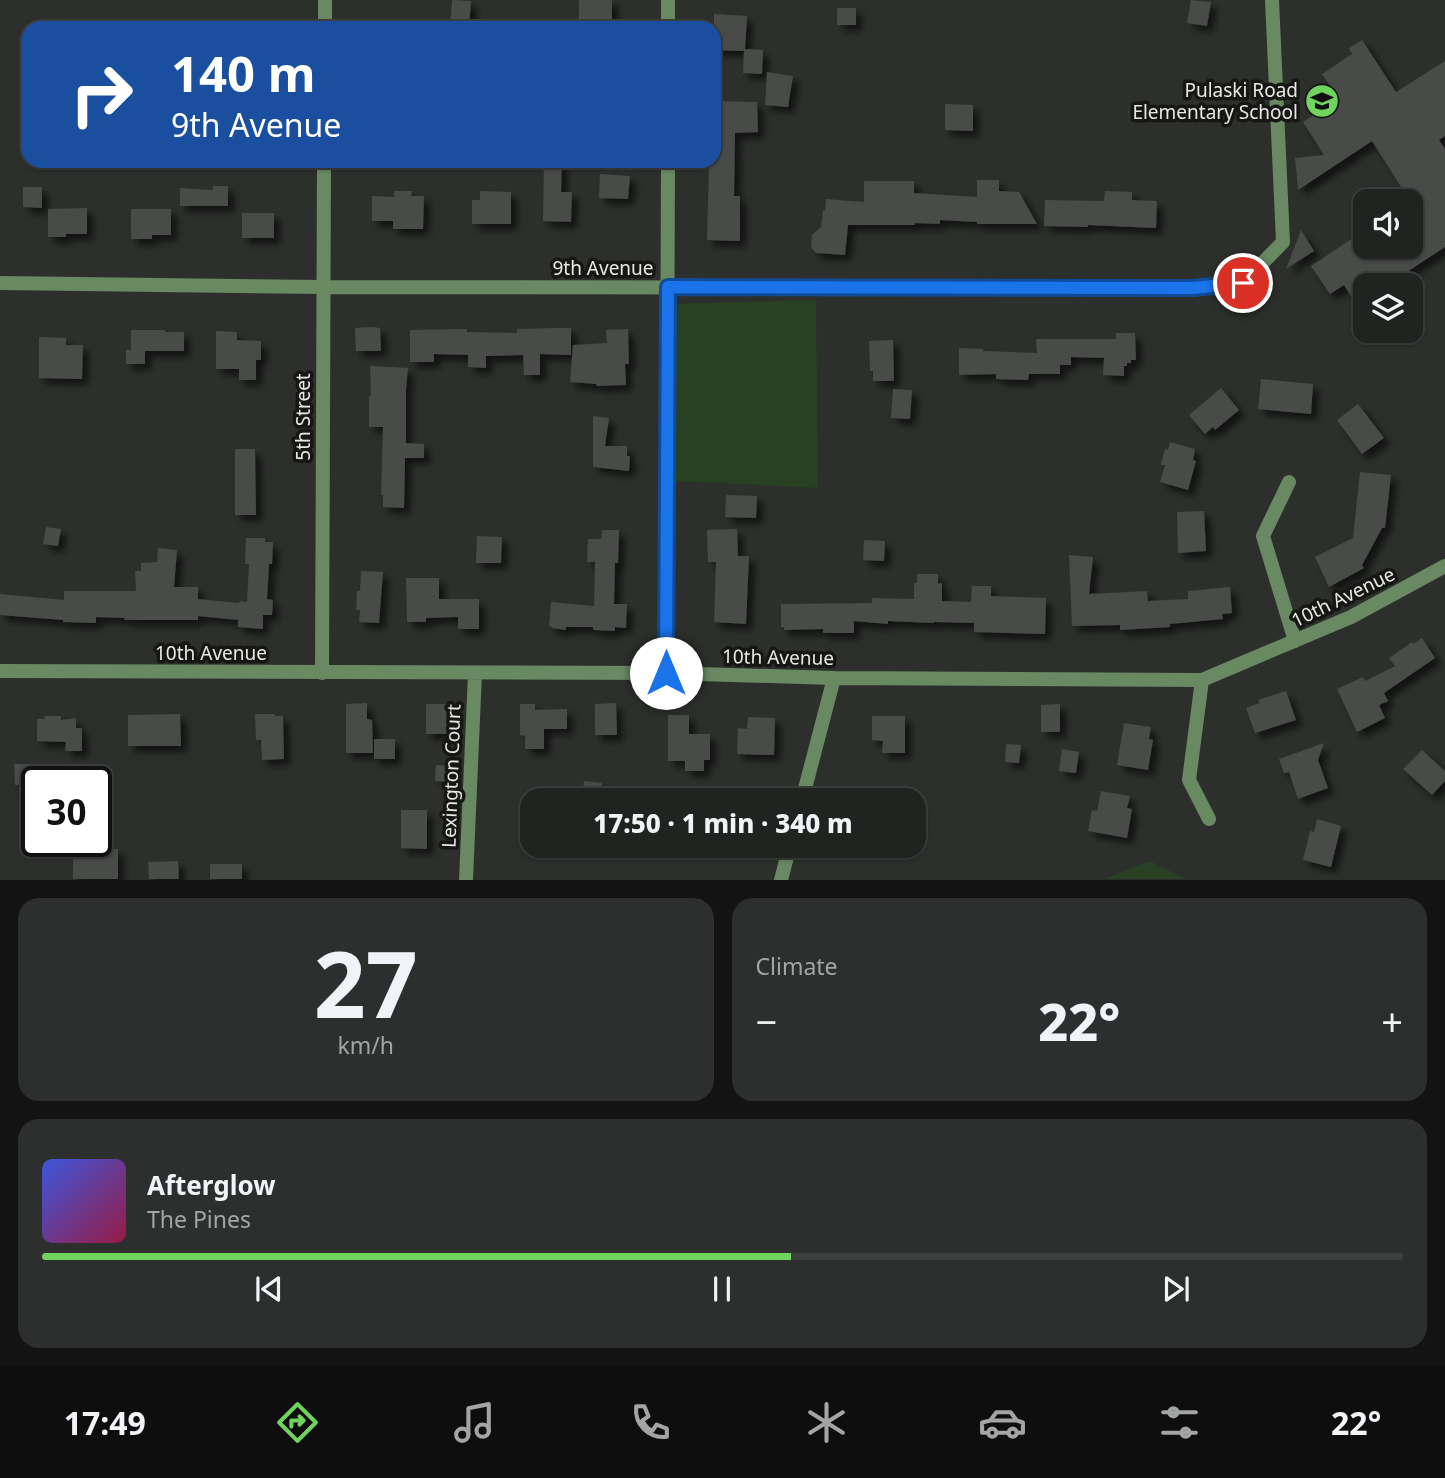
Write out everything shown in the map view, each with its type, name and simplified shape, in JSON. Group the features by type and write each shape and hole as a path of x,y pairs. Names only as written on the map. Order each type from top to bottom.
{"street":[{"path":"325,0 325,21"},
{"path":"668,0 668,21"},
{"name":"9th Avenue","path":"0,283 323,287 1193,288 1243,283 1283,242 1272,0"},
{"name":"5th Street","path":"322,673 324,168"},
{"path":"666,673 668,168"},
{"path":"1289,482 1263,536 1295,641"},
{"name":"10th Avenue","path":"0,671 666,673 834,678 1202,680 1351,617 1443,572"},
{"name":"Lexington Court","path":"466,880 475,673"},
{"path":"805,788 834,678"},
{"path":"1202,680 1189,780 1209,820"},
{"path":"781,880 787,858"}],"green space":[{"path":"816,300 818,488 676,481 675,304"},
{"path":"1150,861 1186,879 1104,879"}],"building":[{"path":"452,0 471,1 470,21 450,21"},
{"path":"579,0 612,0 612,21 579,21"},
{"path":"1191,0 1211,2 1207,26 1187,23"},
{"path":"837,8 856,8 856,25 837,25"},
{"path":"714,14 747,16 745,49 763,50 762,74 743,73 744,51 721,50 721,21 714,21"},
{"path":"1362,40 1396,92 1445,61 1445,136 1439,140 1445,149 1445,247 1405,273 1353,273 1353,299 1344,285 1330,294 1311,266 1353,238 1353,259 1423,259 1423,189 1402,189 1372,141 1298,190 1295,158 1324,155 1303,122 1339,99 1322,74 1352,54 1349,48"},
{"path":"767,72 793,76 788,107 765,105"},
{"path":"721,101 757,102 758,132 735,133 734,196 740,196 740,241 707,240 709,168 721,168"},
{"path":"945,104 973,105 973,131 945,130"},
{"path":"544,168 562,168 561,192 572,192 571,222 543,221"},
{"path":"600,174 630,176 628,199 599,198"},
{"path":"977,180 999,180 999,191 1019,192 1037,224 977,224 940,220 940,224 848,225 845,255 816,253 811,247 812,235 821,227 826,199 864,202 864,181 914,181 914,193 977,197"},
{"path":"213,186 228,186 228,206 180,206 180,188 213,190"},
{"path":"23,187 42,187 42,208 23,207"},
{"path":"394,191 412,191 411,196 424,196 423,229 393,229 393,221 372,221 372,196 394,197"},
{"path":"480,191 511,192 511,224 472,224 472,200 480,200"},
{"path":"1105,191 1132,192 1132,200 1157,201 1156,228 1044,226 1045,200 1104,201"},
{"path":"87,208 87,234 48,237 48,209"},
{"path":"131,209 171,209 171,235 131,239"},
{"path":"242,213 274,213 274,238 242,238"},
{"path":"1301,230 1314,251 1286,269"},
{"path":"355,328 380,328 381,351 356,351"},
{"path":"571,328 571,355 540,354 540,375 524,375 523,355 486,356 486,368 468,367 468,355 434,354 434,362 410,362 410,330 467,329 467,332 517,333 517,329"},
{"path":"628,329 629,364 625,364 626,385 597,386 570,382 573,345 607,343 606,330"},
{"path":"131,330 184,332 184,351 145,351 145,364 126,364 126,350 131,350"},
{"path":"216,331 237,332 237,340 261,341 261,360 256,360 256,380 239,380 239,369 216,369"},
{"path":"1116,333 1135,333 1136,360 1131,360 1131,363 1124,366 1124,376 1103,375 1104,358 1071,357 1071,365 1060,365 1060,374 1029,374 1028,380 996,379 996,374 959,375 959,348 1037,353 1036,339 1116,339"},
{"path":"39,337 66,338 66,345 83,345 82,379 39,378"},
{"path":"893,340 894,381 873,381 869,341"},
{"path":"370,366 408,368 406,443 424,444 424,458 405,458 404,508 383,507 383,427 369,427"},
{"path":"1261,379 1313,384 1311,414 1258,409"},
{"path":"1221,388 1239,410 1215,430 1213,427 1205,434 1189,415"},
{"path":"893,389 912,390 910,419 891,418"},
{"path":"1358,404 1384,438 1362,454 1337,420"},
{"path":"593,416 609,418 605,446 627,446 627,456 630,456 629,471 593,467"},
{"path":"1170,442 1195,449 1193,460 1196,461 1188,490 1160,482 1165,465 1161,465 1165,449 1168,450"},
{"path":"235,449 255,449 256,515 235,515"},
{"path":"1360,472 1391,475 1385,528 1382,528 1362,565 1364,568 1329,587 1315,557 1353,538"},
{"path":"726,495 757,496 756,518 725,517"},
{"path":"1204,511 1206,551 1178,553 1177,512"},
{"path":"46,527 61,529 58,546 43,544"},
{"path":"737,529 738,556 749,556 746,624 714,622 716,562 708,562 707,530"},
{"path":"602,530 619,530 614,604 627,604 626,628 615,627 615,631 593,630 593,627 566,627 566,630 552,628 549,626 551,602 594,606 595,562 587,562 588,539 601,539"},
{"path":"477,536 502,537 501,563 476,563"},
{"path":"246,538 265,538 265,542 273,542 267,599 273,600 272,615 263,615 263,629 238,627 238,620 198,616 198,620 124,620 125,618 96,617 96,623 0,615 0,594 64,600 64,591 136,591 135,571 141,571 141,563 157,562 158,548 177,550 174,587 198,587 198,599 247,602 249,564 245,564"},
{"path":"864,540 885,541 884,561 863,560"},
{"path":"1069,555 1093,557 1089,594 1147,591 1148,601 1188,599 1188,591 1230,587 1232,613 1222,614 1223,619 1170,624 1170,627 1120,630 1120,625 1072,626"},
{"path":"361,571 383,572 379,623 359,622 360,610 356,610"},
{"path":"917,574 938,574 938,584 942,583 942,601 971,602 972,586 991,586 991,596 1046,598 1045,634 974,632 974,623 888,621 888,624 854,621 854,633 823,633 823,629 784,630 784,627 781,627 781,604 872,603 872,598 914,599"},
{"path":"406,578 439,578 439,599 479,599 479,629 458,629 458,617 426,618 426,622 407,622"},
{"path":"1422,638 1435,658 1384,693 1388,701 1379,705 1385,718 1357,732 1337,689 1363,677 1365,681 1395,666 1389,658"},
{"path":"1286,691 1296,720 1255,733 1246,708 1260,703 1258,700"},
{"path":"367,703 367,719 372,720 373,753 346,753 346,704"},
{"path":"616,703 617,735 595,735 595,704"},
{"path":"426,704 448,704 447,734 426,734"},
{"path":"520,704 535,704 535,710 567,709 567,729 544,729 544,749 525,749 525,736 520,735"},
{"path":"1060,704 1060,732 1041,732 1041,705"},
{"path":"180,714 181,746 128,746 128,715"},
{"path":"255,714 283,716 284,759 262,760 261,740 256,740"},
{"path":"668,715 689,715 689,734 710,734 710,760 704,760 704,771 685,771 685,761 668,761"},
{"path":"44,716 61,716 61,720 76,718 76,728 82,728 82,751 65,751 66,742 37,741 37,719 45,719"},
{"path":"872,716 905,716 905,753 882,753 883,741 872,740"},
{"path":"748,717 775,718 774,755 737,754 738,728 747,729"},
{"path":"1124,723 1151,727 1149,739 1153,740 1148,770 1117,765"},
{"path":"374,739 395,739 395,759 374,759"},
{"path":"1324,743 1318,760 1328,788 1298,799 1289,772 1284,773 1279,759"},
{"path":"1006,744 1021,745 1019,763 1005,762"},
{"path":"1062,749 1079,752 1076,773 1059,771"},
{"path":"1422,750 1445,771 1445,781 1432,795 1403,769"},
{"path":"14,764 36,764 21,766 21,785 15,785"},
{"path":"436,765 452,766 451,782 435,781"},
{"path":"584,781 602,783 602,788 583,788"},
{"path":"1101,791 1130,796 1127,808 1132,809 1127,838 1088,831 1092,810 1097,811"},
{"path":"401,810 427,810 427,849 401,848"},
{"path":"1317,819 1341,826 1331,867 1303,860 1310,831 1314,832"},
{"path":"112,849 118,849 118,879 73,879 73,859 112,857"},
{"path":"178,861 179,879 149,879 148,862"},
{"path":"210,864 242,864 242,879 210,879"}],"place":[{"name":"Pulaski Road Elementary School","path":"1322,101"}],"route":[{"path":"666,673 668,287 1193,288 1243,283"}]}
